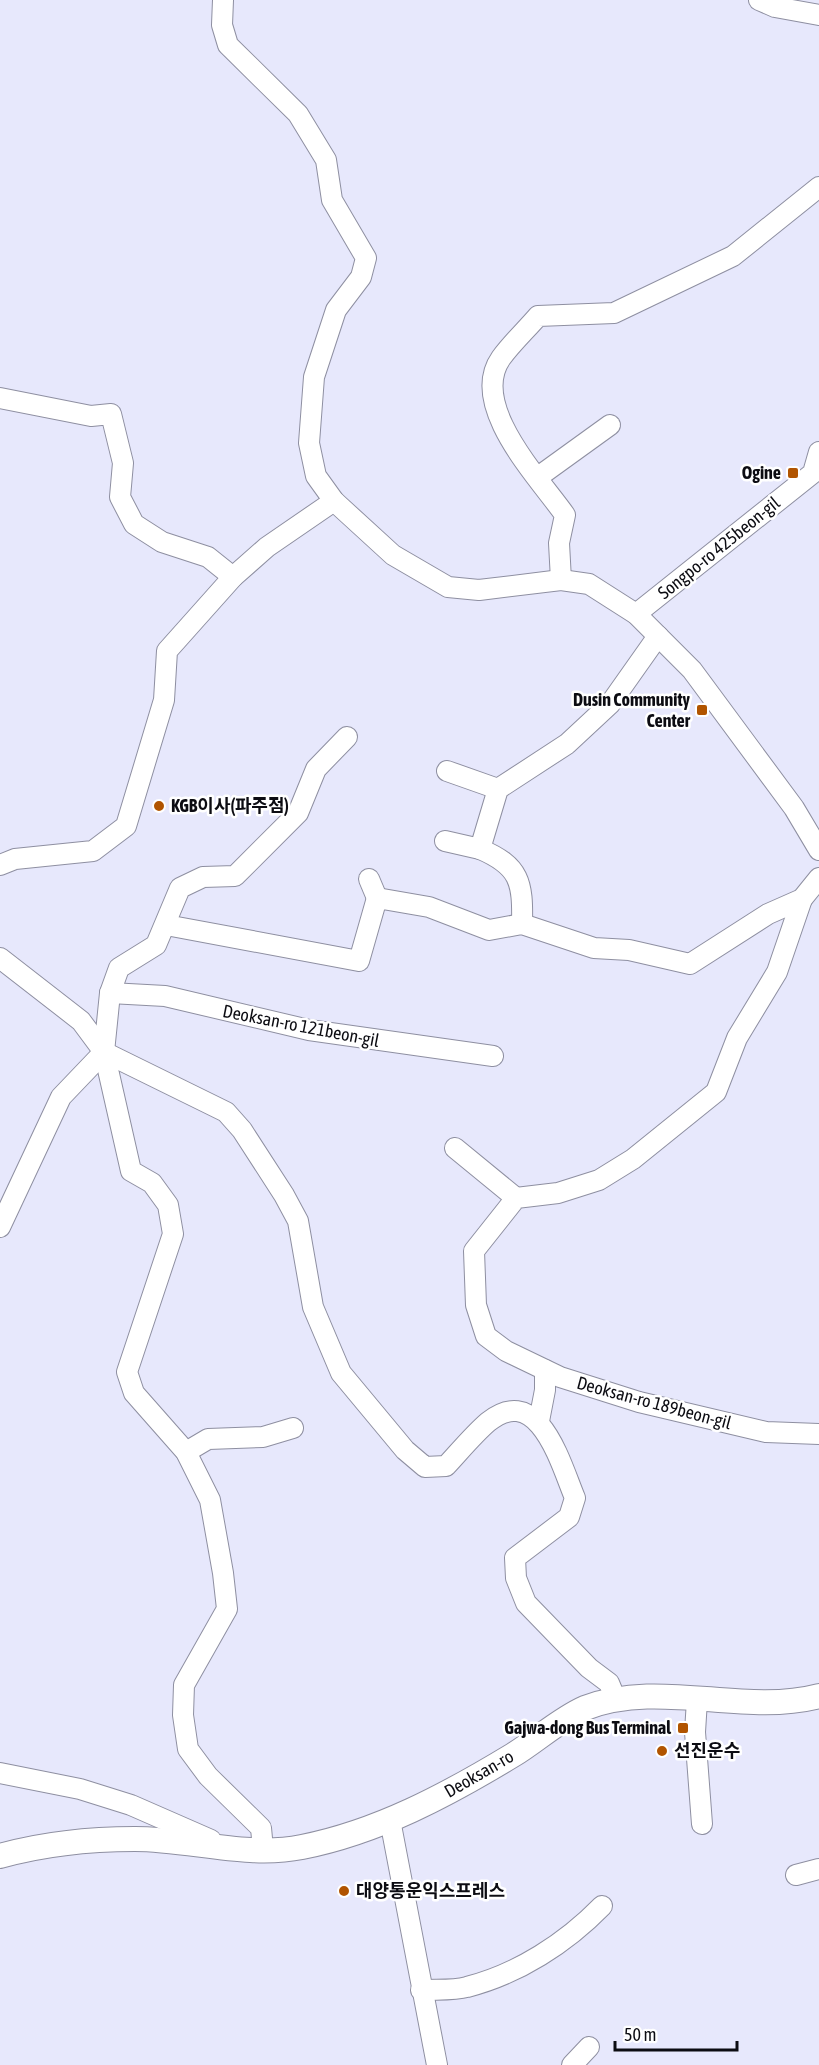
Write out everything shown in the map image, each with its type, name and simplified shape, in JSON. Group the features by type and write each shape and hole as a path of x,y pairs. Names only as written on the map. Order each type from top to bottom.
{"street":[{"path":"223,0 222,25 228,45 298,114 326,160 332,200 366,258 361,277 336,310 314,377 309,443 316,476 334,501 393,555 448,587 479,590 561,579 589,584 636,614 692,670 794,808 819,850"},
{"path":"759,0 775,7 819,15"},
{"path":"561,579 559,543 566,515 502,428 491,389 500,359 538,316 614,313 733,256 819,187"},
{"path":"0,398 91,416 111,414 123,463 120,496 134,524 162,542 208,557 233,577"},
{"path":"538,477 610,425"},
{"name":"Songpo-ro 425beon-gil","path":"636,614 816,475 819,452"},
{"path":"0,865 15,860 93,851 126,826 164,700 167,651 233,577 267,547 334,501"},
{"path":"480,849 498,789 567,744 610,704 658,636"},
{"path":"253,1849 261,1828 208,1776 188,1749 183,1715 184,1685 227,1609 210,1500 186,1452 134,1392 127,1372 174,1234 168,1205 152,1183 131,1171 104,1052 110,993 119,968 156,945 180,888 203,878 235,876 298,813 316,769 347,737"},
{"path":"447,771 498,789"},
{"path":"445,842 480,849 501,858 518,875 522,901 522,924"},
{"path":"455,1148 516,1198 558,1193 599,1180 633,1159 716,1092 737,1038 777,972 802,899 819,878"},
{"path":"166,925 359,962 377,898 369,879"},
{"path":"377,898 429,907 489,930 522,924 594,948 629,950 690,964 768,914 802,899"},
{"path":"0,958 81,1021 104,1052 226,1112 242,1130 298,1221 313,1307 341,1373 371,1412 411,1455 425,1467 446,1466 489,1421 508,1412 522,1413 539,1421 550,1437 575,1498 569,1516 515,1558 516,1578 526,1603 589,1668 609,1683 616,1700"},
{"name":"Deoksan-ro 121beon-gil","path":"110,993 165,996 309,1030 493,1056"},
{"path":"0,1227 61,1097 104,1052"},
{"name":"Deoksan-ro 189beon-gil","path":"516,1198 474,1251 476,1305 486,1336 506,1351 560,1377 639,1402 765,1432 819,1434"},
{"path":"539,1421 545,1390 545,1370"},
{"path":"186,1452 208,1439 264,1437 293,1428"},
{"name":"Deoksan-ro","path":"0,1856 32,1847 135,1839 253,1849 300,1847 370,1828 425,1805 512,1755 584,1709 616,1700 650,1697 769,1704 800,1701 819,1696"},
{"path":"698,1700 695,1732 702,1824"},
{"name":"Deoksan-ro","path":"0,1773 80,1790 131,1805 198,1836 253,1849"},
{"path":"390,1820 437,2065"},
{"path":"796,1875 819,1869"},
{"path":"421,1990 466,1988 524,1964 577,1931 602,1906"},
{"path":"572,2065 589,2047"}],"place":[{"name":"Ogine","path":"793,473"},
{"name":"Dusin Community Center","path":"702,710"},
{"name":"KGB이사(파주점)","path":"159,806"},
{"name":"Gajwa-dong Bus Terminal","path":"683,1728"},
{"name":"선진운수","path":"662,1751"},
{"name":"대양통운익스프레스","path":"344,1891"}]}
